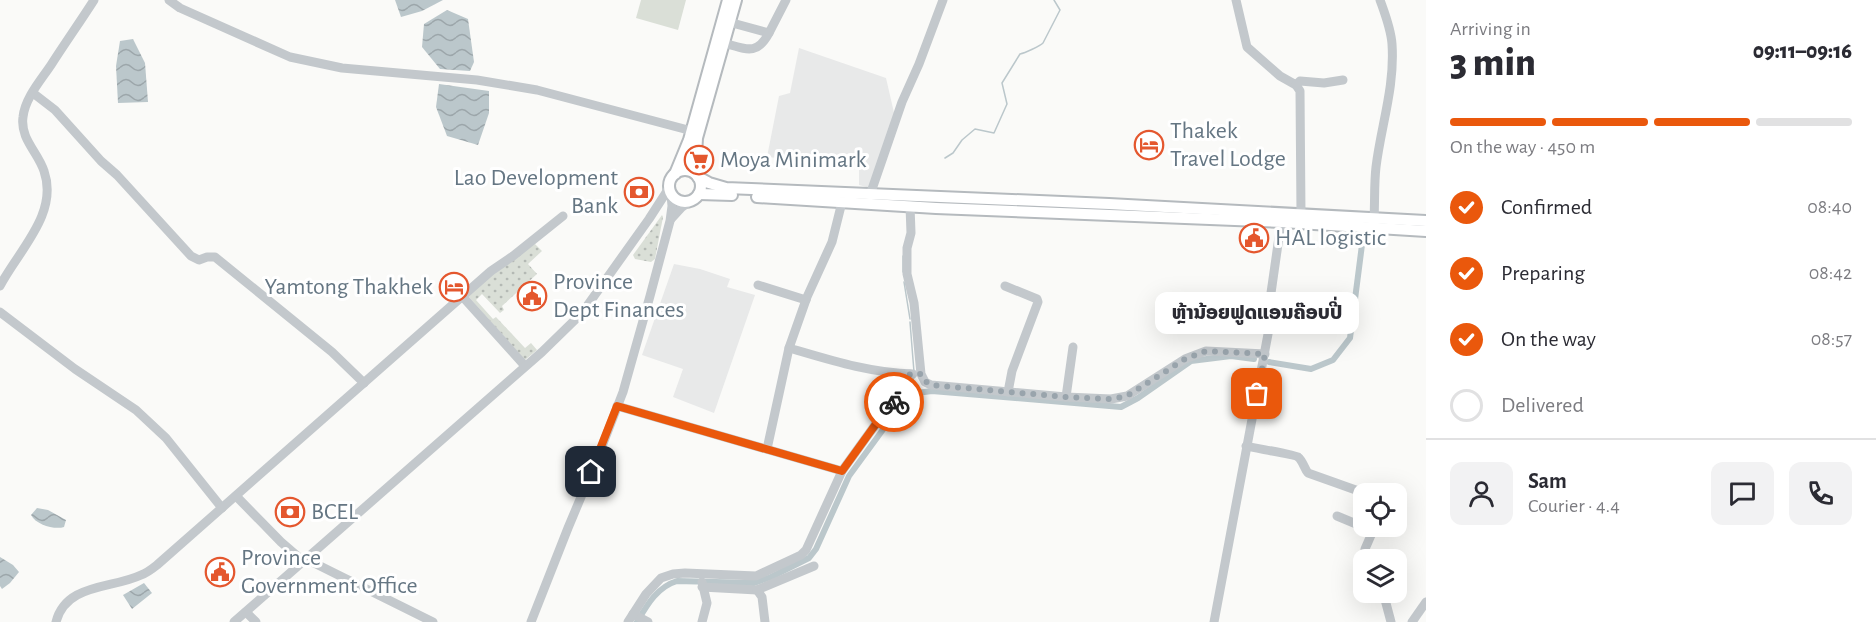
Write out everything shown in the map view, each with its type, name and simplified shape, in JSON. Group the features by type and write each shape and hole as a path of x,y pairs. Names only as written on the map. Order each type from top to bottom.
{"main road":[{"path":"728,0 726,21 724,43 697,138 696,175 701,185 699,194 689,202 680,202 670,191 669,183 675,174 692,131 726,21 736,0"},
{"path":"675,174 685,170 709,183 726,188 1109,204 1426,231"},
{"path":"699,194 910,206 1282,218 1301,214 1426,221"}],"street":[{"path":"0,286 12,264 35,233 47,197 44,170 23,132 23,114 33,93 94,0"},
{"path":"169,0 180,8 290,57 342,68 477,80 537,90 692,131"},
{"path":"724,43 757,49 763,45 786,0"},
{"path":"870,195 902,102 943,0"},
{"path":"1236,0 1247,47 1280,75 1296,85 1300,91 1301,214"},
{"path":"1374,218 1376,167 1388,108 1392,62 1389,27 1380,0"},
{"path":"726,21 769,33"},
{"path":"1296,85 1300,81 1343,80"},
{"path":"33,93 55,110 191,256 199,260 207,256 215,257 332,352 364,382"},
{"path":"531,622 600,454 617,406 651,296 670,221 672,206 670,191"},
{"path":"234,622 578,318 670,191"},
{"path":"670,221 689,202"},
{"path":"767,449 789,348 806,300 832,242 842,202"},
{"path":"910,206 911,233 907,248 907,274 914,303 921,374 931,385 1111,399 1126,396 1185,359 1206,351 1265,354"},
{"path":"56,622 64,605 75,596 145,573 157,565 491,271 563,216"},
{"path":"1214,622 1265,354 1282,218"},
{"path":"758,285 806,300"},
{"path":"1005,286 1033,296 1038,302 1012,371 1008,392"},
{"path":"462,296 525,366"},
{"path":"0,312 75,369 136,410 166,438 222,508"},
{"path":"1066,397 1073,347"},
{"path":"789,348 844,364 892,374 921,374"},
{"path":"648,622 631,618 646,594 661,578 673,574 702,573 756,576 801,555 809,546 842,471 886,410 905,390 910,374"},
{"path":"617,406 842,471"},
{"path":"1246,446 1296,455 1301,459 1308,473 1353,489"},
{"path":"236,496 281,542 305,560 433,622"},
{"path":"1337,516 1353,522"},
{"path":"702,587 757,590 814,566"},
{"path":"702,573 702,587 707,603 702,622"},
{"path":"757,590 762,597 765,622"},
{"path":"1412,622 1426,602"},
{"path":"1386,603 1390,622"},
{"path":"246,612 256,622"}],"shaded area":[{"path":"641,0 686,0 678,30 636,18"},
{"path":"799,48 886,78 895,117 870,188 859,185 859,165 767,157 779,96 790,93"},
{"path":"662,215 655,259 651,262 635,259 633,255"},
{"path":"535,244 542,251 528,264 537,274 502,306 504,310 500,313 482,294 476,300 493,319 496,317 525,348 531,343 537,350 525,360 468,296 492,273"},
{"path":"674,264 700,269 730,279 727,287 755,295 714,413 673,397 683,369 642,355"}],"water":[{"path":"395,0 443,0 422,11 401,17"},
{"path":"447,10 468,19 474,62 470,71 440,69 422,47 424,24"},
{"path":"133,39 145,63 148,102 118,103 116,66 120,41"},
{"path":"439,84 489,91 489,113 478,145 447,136 436,107"},
{"path":"37,508 48,510 66,520 64,527 51,527 37,522 31,515"},
{"path":"0,557 19,572 2,589 0,586"},
{"path":"144,583 152,593 132,609 123,595"}],"waterway":[{"path":"945,158 953,153 962,140 975,129 994,133 1007,104 1002,83 1020,54 1043,43 1060,10 1054,0"},
{"path":"1269,362 1311,369 1333,360 1350,338 1363,237"},
{"path":"903,256 903,272"},
{"path":"904,282 910,319"},
{"path":"910,322 914,372"},
{"path":"637,622 658,592 677,581 754,583 809,558 816,549 849,476 909,394 932,391 1121,407 1138,398 1191,361 1231,356 1254,359"},
{"path":"909,394 914,377"}],"way so far":[{"path":"894,402 905,390 910,374 921,374 927,384 931,385 1066,397 1121,398 1159,377 1185,359 1206,351 1265,354 1257,394"}],"place":[{"name":"Thakek Travel Lodge","path":"1149,145"},
{"name":"Moya Minimark","path":"699,160"},
{"name":"Lao Development Bank","path":"639,192"},
{"name":"HAL logistic","path":"1254,238"},
{"name":"Yamtong Thakhek","path":"454,287"},
{"name":"Province Dept Finances","path":"532,296"},
{"name":"ຫຼ້ານ້ອຍຟູດແອນຄ໊ອບປີ່","path":"1257,394"},
{"name":"BCEL","path":"290,512"},
{"name":"Province Government Office","path":"220,572"}],"route":[{"path":"591,472 617,406 842,471 894,402"}]}
